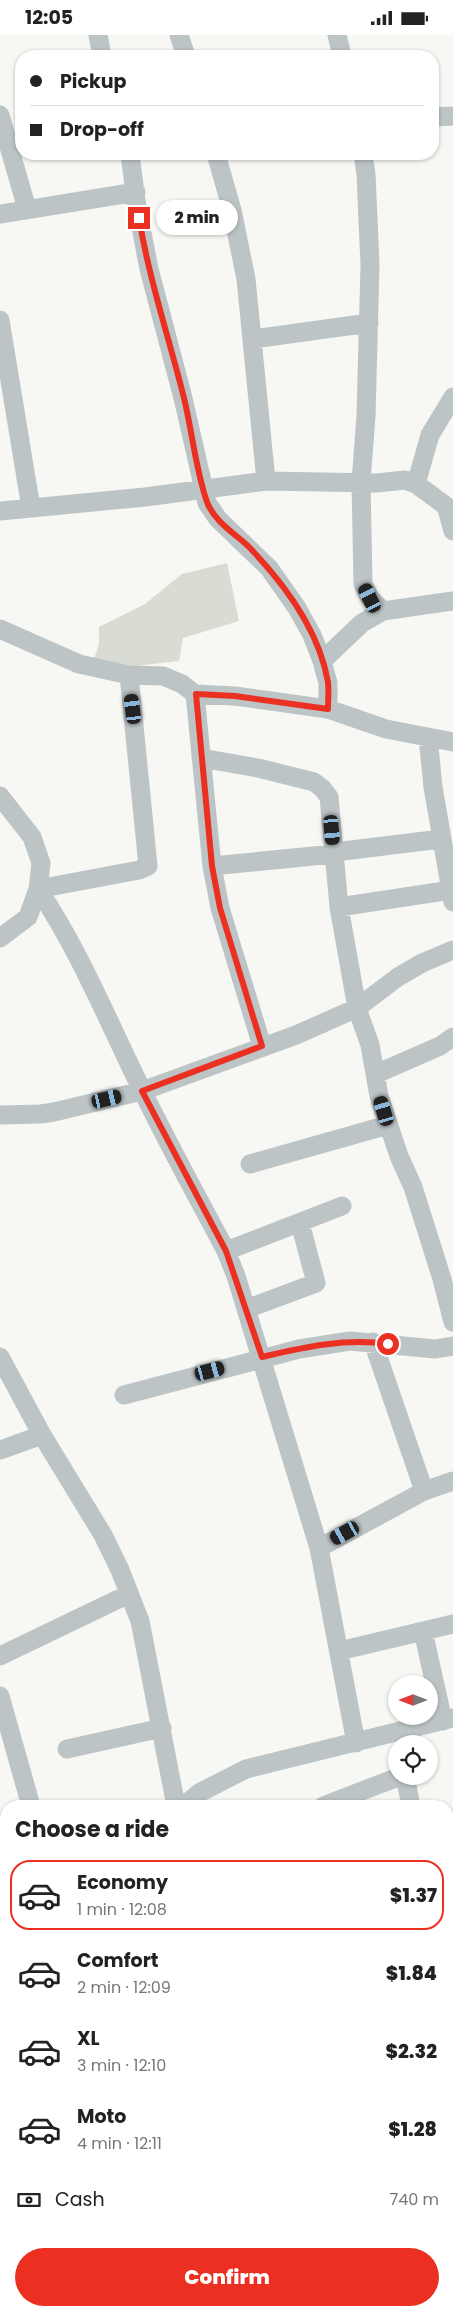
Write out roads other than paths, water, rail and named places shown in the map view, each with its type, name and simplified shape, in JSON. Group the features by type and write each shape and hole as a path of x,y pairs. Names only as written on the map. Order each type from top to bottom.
{"street":[{"path":"98,35 101,50"},
{"path":"180,35 184,50"},
{"path":"337,35 341,50"},
{"path":"0,115 27,209"},
{"path":"439,117 453,116"},
{"path":"131,160 149,269 183,398 207,503 218,519 269,568 297,608 312,635 322,661 328,683 328,709"},
{"path":"218,160 232,210 246,279 266,481"},
{"path":"364,160 370,265 367,314 369,323 366,416 360,482 363,584 370,598 382,611"},
{"path":"0,214 136,191"},
{"path":"0,320 31,508"},
{"path":"253,339 369,323"},
{"path":"416,484 430,435 453,397"},
{"path":"0,511 204,490 266,481 377,483 405,480 416,484 446,506 453,531"},
{"path":"322,661 362,623 382,611 453,601"},
{"path":"1,632 79,664 129,675 163,676 182,684 196,694 235,696 328,709 386,729 453,742"},
{"path":"38,889 139,870 148,866 129,675"},
{"path":"196,694 212,866 220,908 262,1046"},
{"path":"339,907 452,896 433,787 428,737"},
{"path":"201,758 258,768 314,782 329,797 339,907 357,1008 370,1045 379,1096 388,1125 413,1187 442,1279 453,1322"},
{"path":"0,796 32,837 41,863 38,889 28,917 0,938"},
{"path":"212,866 334,854 343,851 441,839"},
{"path":"38,889 78,955 142,1091 226,1251 262,1357 287,1449 319,1548 356,1743"},
{"path":"0,1115 41,1114 142,1091 296,1035 357,1008 398,977 422,963 453,950"},
{"path":"376,1074 440,1046 453,1037"},
{"path":"250,1164 388,1125"},
{"path":"226,1251 342,1207"},
{"path":"246,1309 316,1283 300,1223"},
{"path":"124,1395 262,1357 350,1341 435,1349 453,1346"},
{"path":"373,1342 424,1491"},
{"path":"0,1357 42,1435 103,1535 140,1621 175,1800"},
{"path":"0,1450 42,1435"},
{"path":"319,1548 424,1491 453,1481"},
{"path":"0,1656 129,1594"},
{"path":"338,1651 453,1624"},
{"path":"407,1735 448,1719 424,1631"},
{"path":"0,1696 7,1742 29,1800"},
{"path":"67,1749 162,1728"},
{"path":"192,1800 206,1789 246,1769 356,1743 388,1740"},
{"path":"339,1800 388,1782"},
{"path":"405,1785 409,1800"}]}
